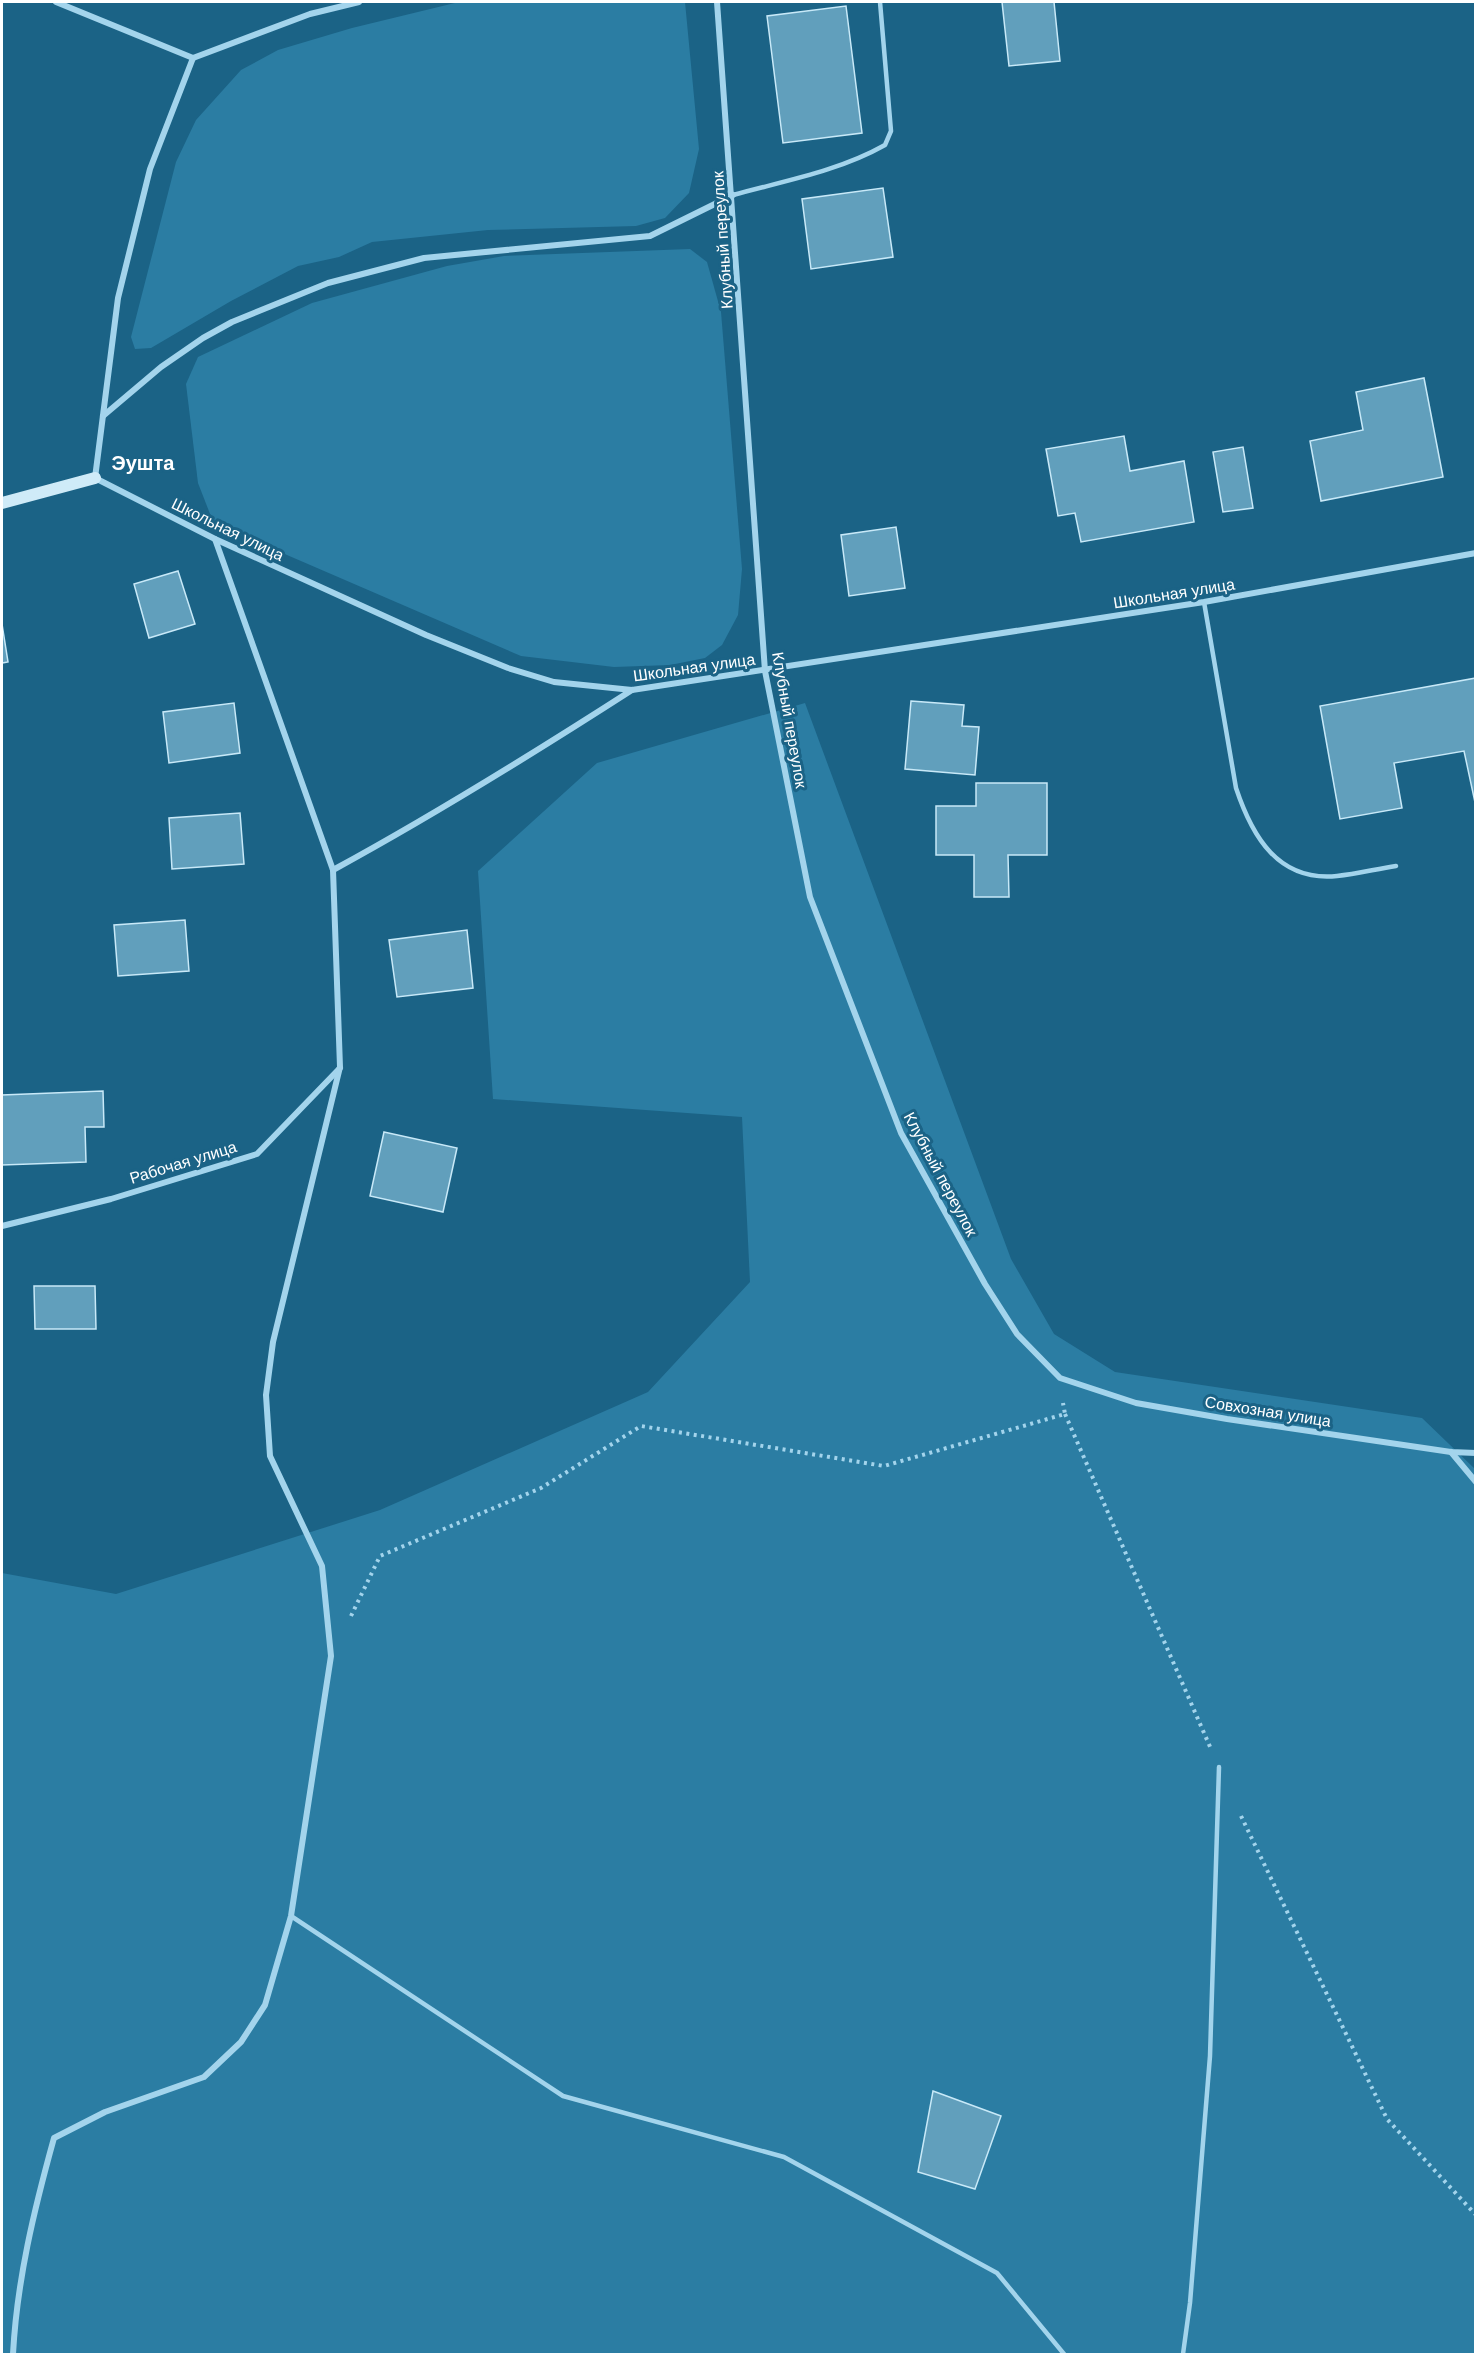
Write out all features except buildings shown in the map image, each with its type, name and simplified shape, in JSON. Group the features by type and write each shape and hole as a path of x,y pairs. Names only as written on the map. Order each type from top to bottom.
{"street":[{"path":"57,2 193,58 310,14 359,2"},
{"name":"Клубный переулок","path":"717,2 733,195 765,671 810,897 901,1133 985,1284 1017,1334 1060,1378"},
{"path":"2,503 95,478 118,298 150,169 193,58"},
{"path":"103,416 161,367 203,338 232,322 328,283 424,258 650,236 733,195"},
{"name":"Школьная улица","path":"95,478 215,539 426,635 508,668 554,682 632,690 1204,602 1476,554"},
{"path":"13,2355 15,2314 30,2226 54,2138 105,2112 204,2078 241,2042 265,2005 291,1916 331,1656 322,1566 270,1456 266,1395 273,1342 340,1067 333,870 215,539"},
{"path":"333,870 443,808 632,690"},
{"name":"Рабочая улица","path":"2,1226 111,1198 256,1154 340,1067"},
{"name":"Совхозная улица","path":"1060,1378 1136,1403 1227,1419 1451,1452 1476,1453"},
{"path":"1451,1452 1476,1482"}],"lane":[{"path":"733,195 821,171 869,154 885,145 891,131 880,2"},
{"path":"1204,602 1236,788 1244,814 1259,842 1286,866 1307,873 1334,876 1396,866"},
{"path":"1183,2355 1190,2303 1209,2056 1219,1767"},
{"path":"291,1916 563,2096 784,2157 997,2273 1064,2355"}],"path":[{"path":"1060,1378 1065,1414 1219,1767"},
{"path":"331,1656 380,1556 541,1488 641,1426 884,1466 1065,1414"},
{"path":"1240,1814 1387,2119 1476,2215"}],"shaded area":[{"path":"459,2 685,2 699,149 689,193 665,218 636,226 488,230 372,242 339,257 298,266 231,301 151,348 135,349 131,337 176,162 196,120 241,70 278,50 352,28"},
{"path":"690,249 707,262 721,312 742,569 738,615 722,645 705,658 670,665 614,667 521,656 236,533 212,519 198,483 186,384 198,357 312,303 447,266 504,256"},
{"path":"805,703 1011,1259 1054,1334 1115,1372 1422,1418 1475,1469 1475,2354 2,2354 2,1573 116,1594 380,1510 648,1392 750,1282 742,1117 493,1099 478,871 597,763"}],"district":[{"name":"Эушта","path":"143,463"}]}
